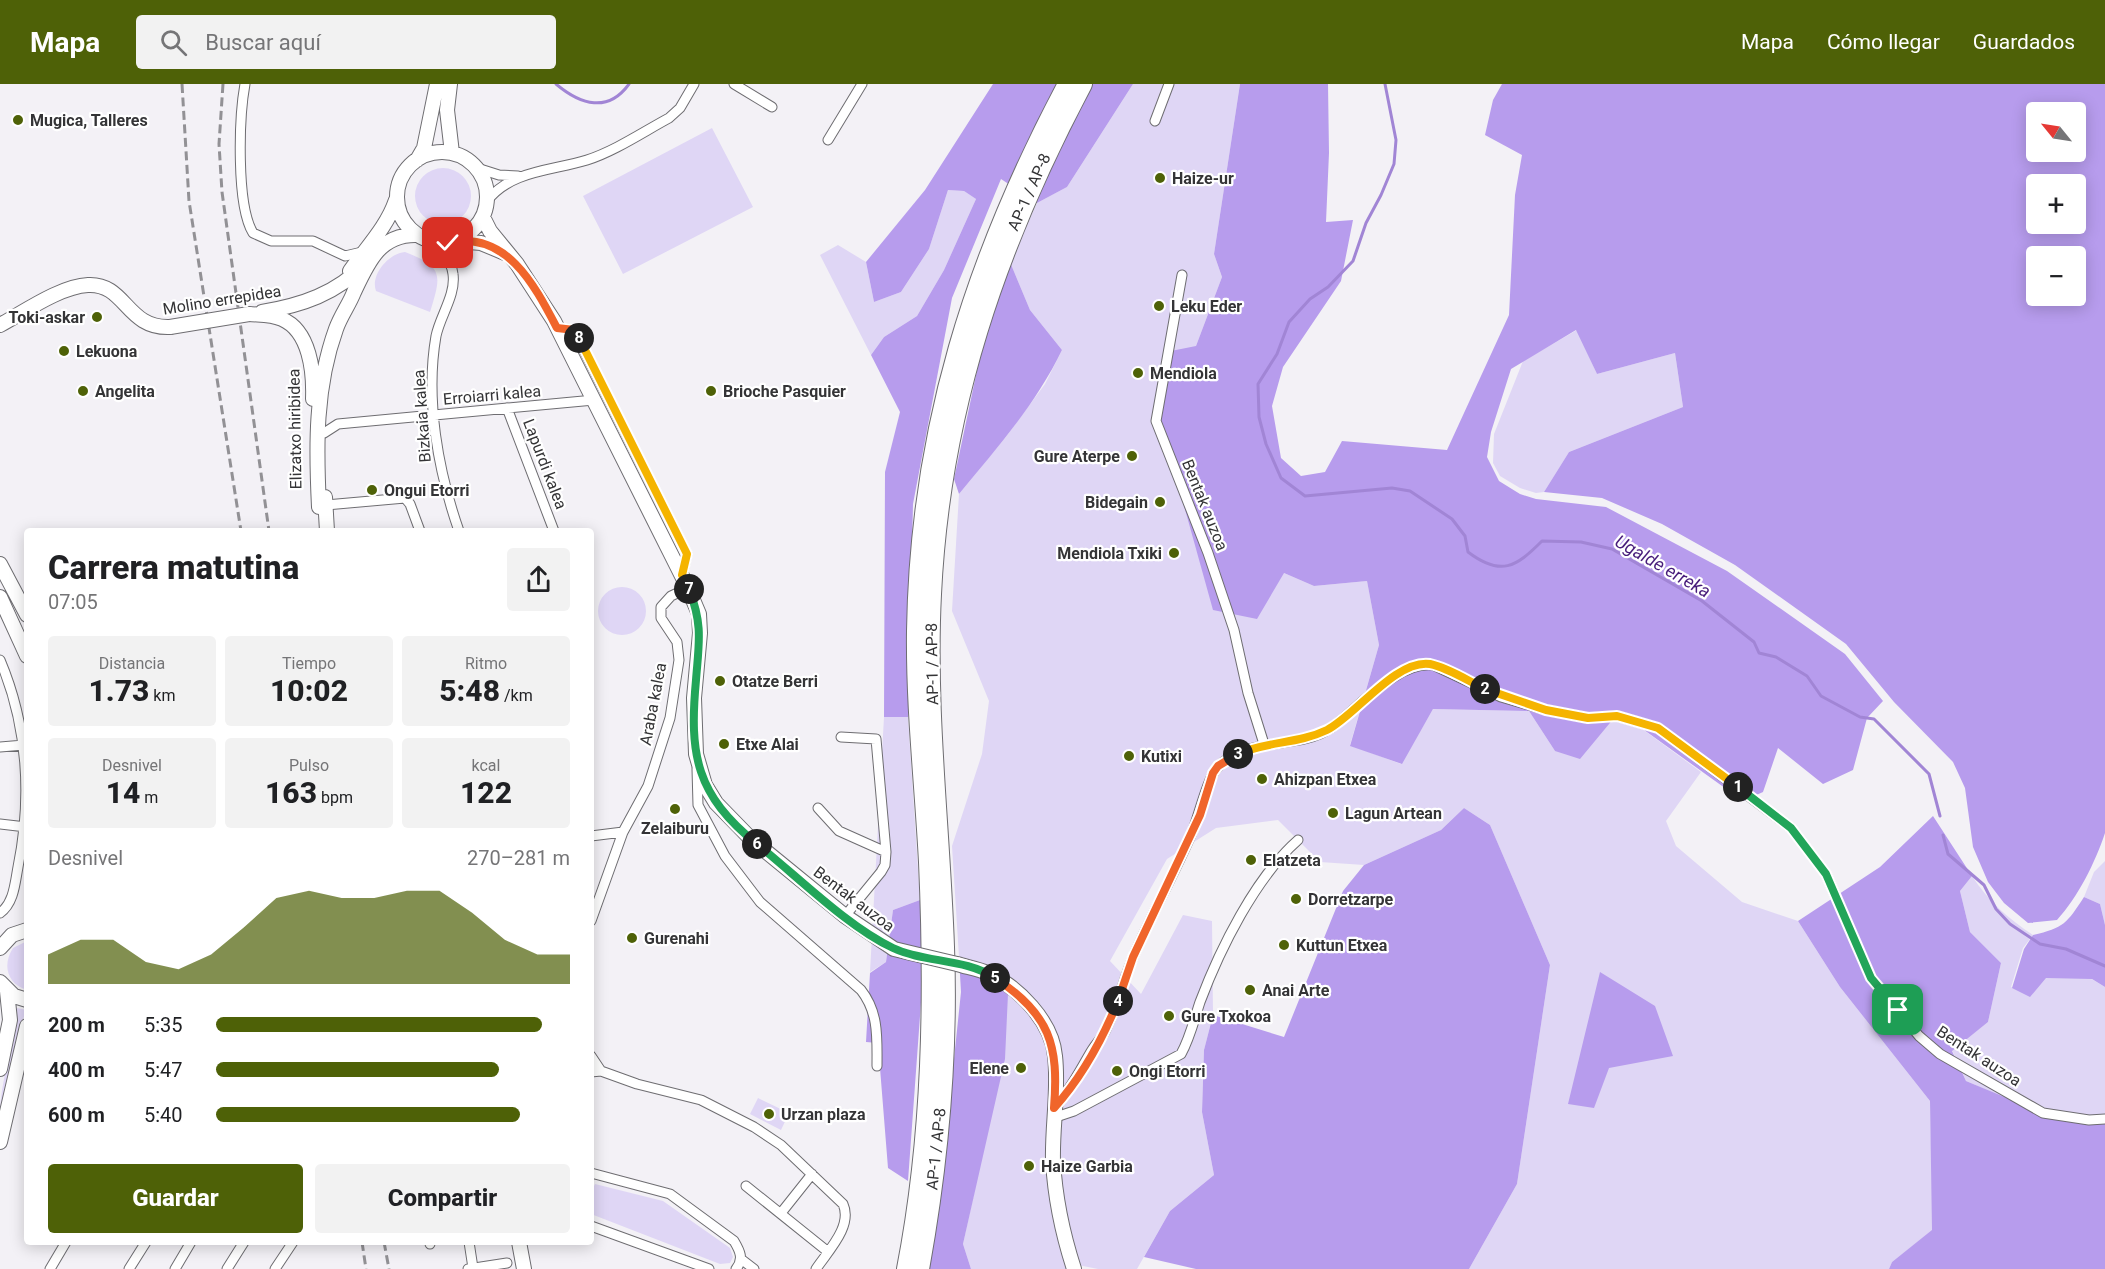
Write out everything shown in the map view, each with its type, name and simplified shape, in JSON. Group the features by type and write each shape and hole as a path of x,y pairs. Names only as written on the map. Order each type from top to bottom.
{"highway":[{"name":"AP-1 / AP-8","path":"906,1269 921,1166 931,1021 928,860 916,669 917,592 928,487 943,402 974,291 1016,185 1067,84"},
{"name":"AP-1 / AP-8","path":"920,1269 936,1158 945,1022 945,947 930,650 934,555 942,489 957,406 987,296 1029,190 1083,84"}],"street":[{"path":"245,84 241,104 240,148 246,215 253,233 271,241 313,241 345,256 366,255"},
{"path":"437,84 424,148 417,160 404,173 397,198 405,223 421,237 440,243 455,241 481,243 510,256"},
{"path":"450,84 447,110 452,153"},
{"path":"487,201 503,185 523,175 588,159 669,118 680,108 694,84"},
{"path":"734,84 772,106"},
{"path":"828,140 862,84"},
{"path":"1155,121 1169,84"},
{"path":"417,160 437,152 452,153 466,158 477,168 486,184 487,201 483,217 469,234 455,241"},
{"path":"477,168 499,175 523,175"},
{"name":"Elizatxo hiribidea","path":"319,508 317,460 322,385 336,327 349,304 366,255 388,221 397,198"},
{"path":"483,217 490,231 510,256 557,328 688,588"},
{"name":"Elizatxo hiribidea","path":"366,255 390,240 405,235 421,237"},
{"name":"Bizkaia kalea","path":"421,237 442,251 454,274 452,290 436,333 432,368 435,415 447,495 458,528"},
{"name":"Molino errepidea","path":"0,324 65,291 88,285 103,287 115,294 142,322 154,326 170,327 293,306 316,299 341,283 366,255"},
{"name":"Bentak auzoa","path":"1182,275 1156,422 1232,621 1264,744"},
{"path":"326,528 319,508 324,433 334,351 349,304"},
{"name":"Elizatxo hiribidea","path":"249,314 271,315 286,321 294,327 309,356 313,385 311,426 319,508"},
{"path":"557,328 574,330 687,554 682,575"},
{"name":"Erroiarri kalea","path":"324,433 338,424 594,400"},
{"name":"Lapurdi kalea","path":"507,408 553,528"},
{"path":"319,508 405,498 410,504 419,528"},
{"path":"0,564 24,609"},
{"name":"Bentak auzoa","path":"688,588 699,614 700,633 694,698 698,805 725,856 760,902 861,990 872,1004 877,1024 877,1066"},
{"name":"Araba kalea","path":"594,913 623,832 648,786 670,718 679,660 677,642 661,618 662,607 671,596 688,588"},
{"path":"0,597 24,649"},
{"path":"0,660 10,684 24,744 0,747"},
{"name":"Bentak auzoa","path":"1054,1113 1070,1091 1106,1030 1133,957 1200,815 1213,773 1218,766 1236,755 1264,744 1312,737 1330,729 1373,693 1416,664 1433,665 1501,697 1546,710 1588,718 1617,716 1658,728 1791,828 1826,874 1871,978 1926,1042 1940,1054 1984,1082 2043,1113 2088,1120 2105,1119"},
{"path":"0,687 10,684"},
{"path":"841,736 876,739 886,852 885,865 881,872 845,916"},
{"name":"Bentak auzoa","path":"697,763 716,803 752,840 845,916 894,949 988,973 1014,990 1032,1008 1047,1030 1055,1052 1053,1163 1058,1203 1074,1269"},
{"path":"818,808 839,831 886,852"},
{"path":"0,824 24,827"},
{"path":"594,836 623,832"},
{"path":"0,913 13,895 24,837"},
{"path":"1054,1113 1074,1111 1181,1054 1218,960 1238,919 1282,854 1298,840"},
{"path":"2,944 24,929"},
{"path":"3,987 24,998"},
{"path":"0,1070 10,1020 3,987"},
{"path":"0,1142 24,1039"},
{"path":"594,1060 602,1071"},
{"path":"594,1072 602,1071 637,1084 701,1100 776,1140 843,1204 846,1211 844,1225 816,1269"},
{"path":"594,1174 670,1194 734,1241 740,1251 741,1259 736,1269"},
{"path":"781,1213 812,1174"},
{"path":"746,1186 827,1251"},
{"path":"594,1227 709,1269"},
{"path":"50,1269 64,1245"},
{"path":"129,1269 144,1245"},
{"path":"174,1269 189,1245"},
{"path":"227,1269 242,1245"},
{"path":"275,1269 291,1245"},
{"path":"469,1245 473,1268"},
{"path":"520,1245 524,1269"},
{"path":"741,1259 754,1269"},
{"path":"468,1269 507,1263"}],"shaded area":[{"path":"993,84 1133,84 1067,187 1037,203 1001,179 952,298 913,504 908,717 884,717 885,472 900,412 871,355 884,337 917,316 944,270 976,199 964,191 948,190 929,249 901,292 874,302 866,262 925,190"},
{"path":"1133,84 1240,84 1214,254 1222,277 1196,346 1284,573 1314,586 1367,581 1379,645 1350,745 1401,764 1433,709 1529,711 1555,751 1619,712 1701,772 1666,821 1676,846 1742,902 1798,921 1840,987 1930,1101 1933,1230 1892,1262 1889,1269 1469,1269 1517,1184 1550,965 1490,825 1464,808 1441,830 1364,865 1320,862 1278,820 1216,828 1167,859 1110,961 1141,994 1183,915 1212,921 1213,1015 1204,1050 1202,1112 1214,1175 1170,1211 1137,1269 1098,1269 1073,1264 1071,1269 971,1269 963,1244 974,1194 1009,972 959,957 952,846 982,754 989,701 952,611 959,494 1045,384 1062,350 1030,310 1010,262 1037,203 1067,187"},
{"path":"1240,84 1328,84 1329,153 1326,222 1353,220 1341,281 1283,367 1272,406 1281,458 1301,476 1325,472 1342,441 1447,450 1509,315 1515,195 1522,155 1485,135 1493,100 1502,84 2105,84 2105,833 2085,879 2065,911 2057,920 2028,923 2004,903 1988,882 1973,847 1965,788 1953,762 1894,702 1846,644 1735,565 1662,524 1602,498 1544,492 1569,452 1683,407 1675,353 1597,374 1576,330 1511,369 1491,432 1487,457 1499,481 1520,494 1536,499 1606,507 1727,571 1845,654 1883,701 1867,718 1853,770 1823,784 1778,748 1763,792 1743,801 1619,712 1580,759 1555,751 1529,711 1433,709 1402,764 1350,746 1379,645 1367,581 1314,586 1284,573 1257,619 1213,610 1161,423 1171,351 1196,346 1222,277 1214,254"},
{"path":"712,128 753,207 623,274 583,196"},
{"path":"438,168 448,168 463,176 469,185 471,196 469,207 463,216 448,224 438,224 427,219 420,212 415,201 415,191 420,180 427,173"},
{"path":"948,190 964,191 976,199 944,270 917,316 884,337 871,355 820,255 838,245 866,262 874,302 901,292 929,249"},
{"path":"405,252 427,262 436,273 436,289 430,312 376,291 376,278 382,266 393,256"},
{"path":"1010,262 1030,310 1062,350 1028,407 959,494 954,479 986,328"},
{"path":"1577,330 1597,374 1675,353 1683,407 1569,452 1544,492 1536,493 1520,488 1500,476 1493,463 1494,434 1523,361"},
{"path":"622,587 639,594 646,611 639,628 622,635 605,628 598,611 605,594"},
{"path":"884,717 908,717 920,900 893,910 886,962 870,972"},
{"path":"1464,808 1490,825 1550,965 1517,1184 1469,1269 1196,1269 1144,1257 1170,1211 1214,1175 1202,1112 1204,1050 1213,1015 1284,1037 1343,891 1364,865 1441,830"},
{"path":"1933,816 1972,876 1960,891 1970,932 2001,963 1988,1022 1952,1051 1966,1081 2043,1113 2105,1122 2105,1269 1889,1269 1892,1262 1932,1230 1930,1101 1840,987 1798,921 1880,867"},
{"path":"2105,861 2105,925 2100,904 2084,897 2094,872"},
{"path":"1972,876 2000,909 2033,935 2023,948 2011,987 2029,995 2045,977 2090,978 2105,987 2105,1115 2070,1118 2052,1115 2016,1103 1966,1081 1952,1050 1988,1022 2001,963 1970,932 1960,891"},
{"path":"2084,897 2100,904 2105,925 2105,987 2092,979 2046,978 2030,997 2012,988 2024,949 2033,935 2052,930 2064,923"},
{"path":"920,900 923,975 908,1181 888,1168 878,1043 866,1042 870,973 886,962 893,910"},
{"path":"24,942 24,989 15,983 8,973 8,961 13,948"},
{"path":"959,957 1009,972 1005,1059 963,1244 971,1269 926,1269 942,1173 961,992"},
{"path":"1600,972 1655,1006 1673,1056 1609,1068 1594,1108 1568,1104"},
{"path":"17,1008 24,1009 0,1115 2,1088 14,1035"},
{"name":"Urzan plaza","path":"758,1098 789,1113 781,1130 750,1114"},
{"path":"595,1184 663,1201 730,1248 733,1257 730,1263 720,1264 594,1215"}],"waterway":[{"name":"Ugalde erreka","path":"556,84 575,97 594,103 612,99 629,84"},
{"name":"Ugalde erreka","path":"1385,84 1396,140 1394,164 1381,195 1366,223 1353,261 1328,287 1310,299 1289,322 1277,354 1258,384 1259,417 1266,444 1281,478 1305,496 1392,488 1410,491 1452,519 1465,536 1468,552 1480,560 1499,566 1508,566 1516,562 1542,541 1581,542 1612,549 1702,601 1754,642 1759,653 1776,657 1807,676 1821,696 1860,717 1874,719 1929,774 1940,816"},
{"name":"Ugalde erreka","path":"1943,835 1948,854 1984,885 1996,909 2010,924 2040,944 2066,949 2105,966"}],"railway":[{"path":"182,84 189,201 241,528"},
{"path":"223,84 219,144 222,192 269,528"},
{"path":"362,1245 366,1269"},
{"path":"385,1245 389,1269"}],"place":[{"name":"Mugica, Talleres","path":"18,120"},
{"name":"Haize-ur","path":"1160,178"},
{"name":"Leku Eder","path":"1159,306"},
{"name":"Toki-askar","path":"97,317"},
{"name":"Lekuona","path":"64,351"},
{"name":"Mendiola","path":"1138,373"},
{"name":"Angelita","path":"83,391"},
{"name":"Brioche Pasquier","path":"711,391"},
{"name":"Gure Aterpe","path":"1132,456"},
{"name":"Ongui Etorri","path":"372,490"},
{"name":"Bidegain","path":"1160,502"},
{"name":"Mendiola Txiki","path":"1174,553"},
{"name":"Otatze Berri","path":"720,681"},
{"name":"Etxe Alai","path":"724,744"},
{"name":"Kutixi","path":"1129,756"},
{"name":"Ahizpan Etxea","path":"1262,779"},
{"name":"Zelaiburu","path":"675,809"},
{"name":"Lagun Artean","path":"1333,813"},
{"name":"Elatzeta","path":"1251,860"},
{"name":"Dorretzarpe","path":"1296,899"},
{"name":"Gurenahi","path":"632,938"},
{"name":"Kuttun Etxea","path":"1284,945"},
{"name":"Anai Arte","path":"1250,990"},
{"name":"Gure Txokoa","path":"1169,1016"},
{"name":"Elene","path":"1021,1068"},
{"name":"Ongi Etorri","path":"1117,1071"},
{"name":"Urzan plaza","path":"769,1114"},
{"name":"Haize Garbia","path":"1029,1166"}],"route":[{"path":"448,243 473,241 489,245 510,256 546,307 557,328 574,330 687,554 682,575 699,614 700,633 694,698 697,763 705,785 716,803 752,840 874,937 894,949 988,973 1014,990 1032,1008 1047,1030 1055,1052 1054,1108 1070,1091 1106,1030 1133,957 1184,851 1200,815 1213,773 1218,766 1250,748 1264,744 1291,742 1312,737 1330,729 1373,693 1416,664 1433,665 1501,697 1546,710 1588,718 1617,716 1658,728 1791,828 1826,874 1871,978 1898,1010"}]}
